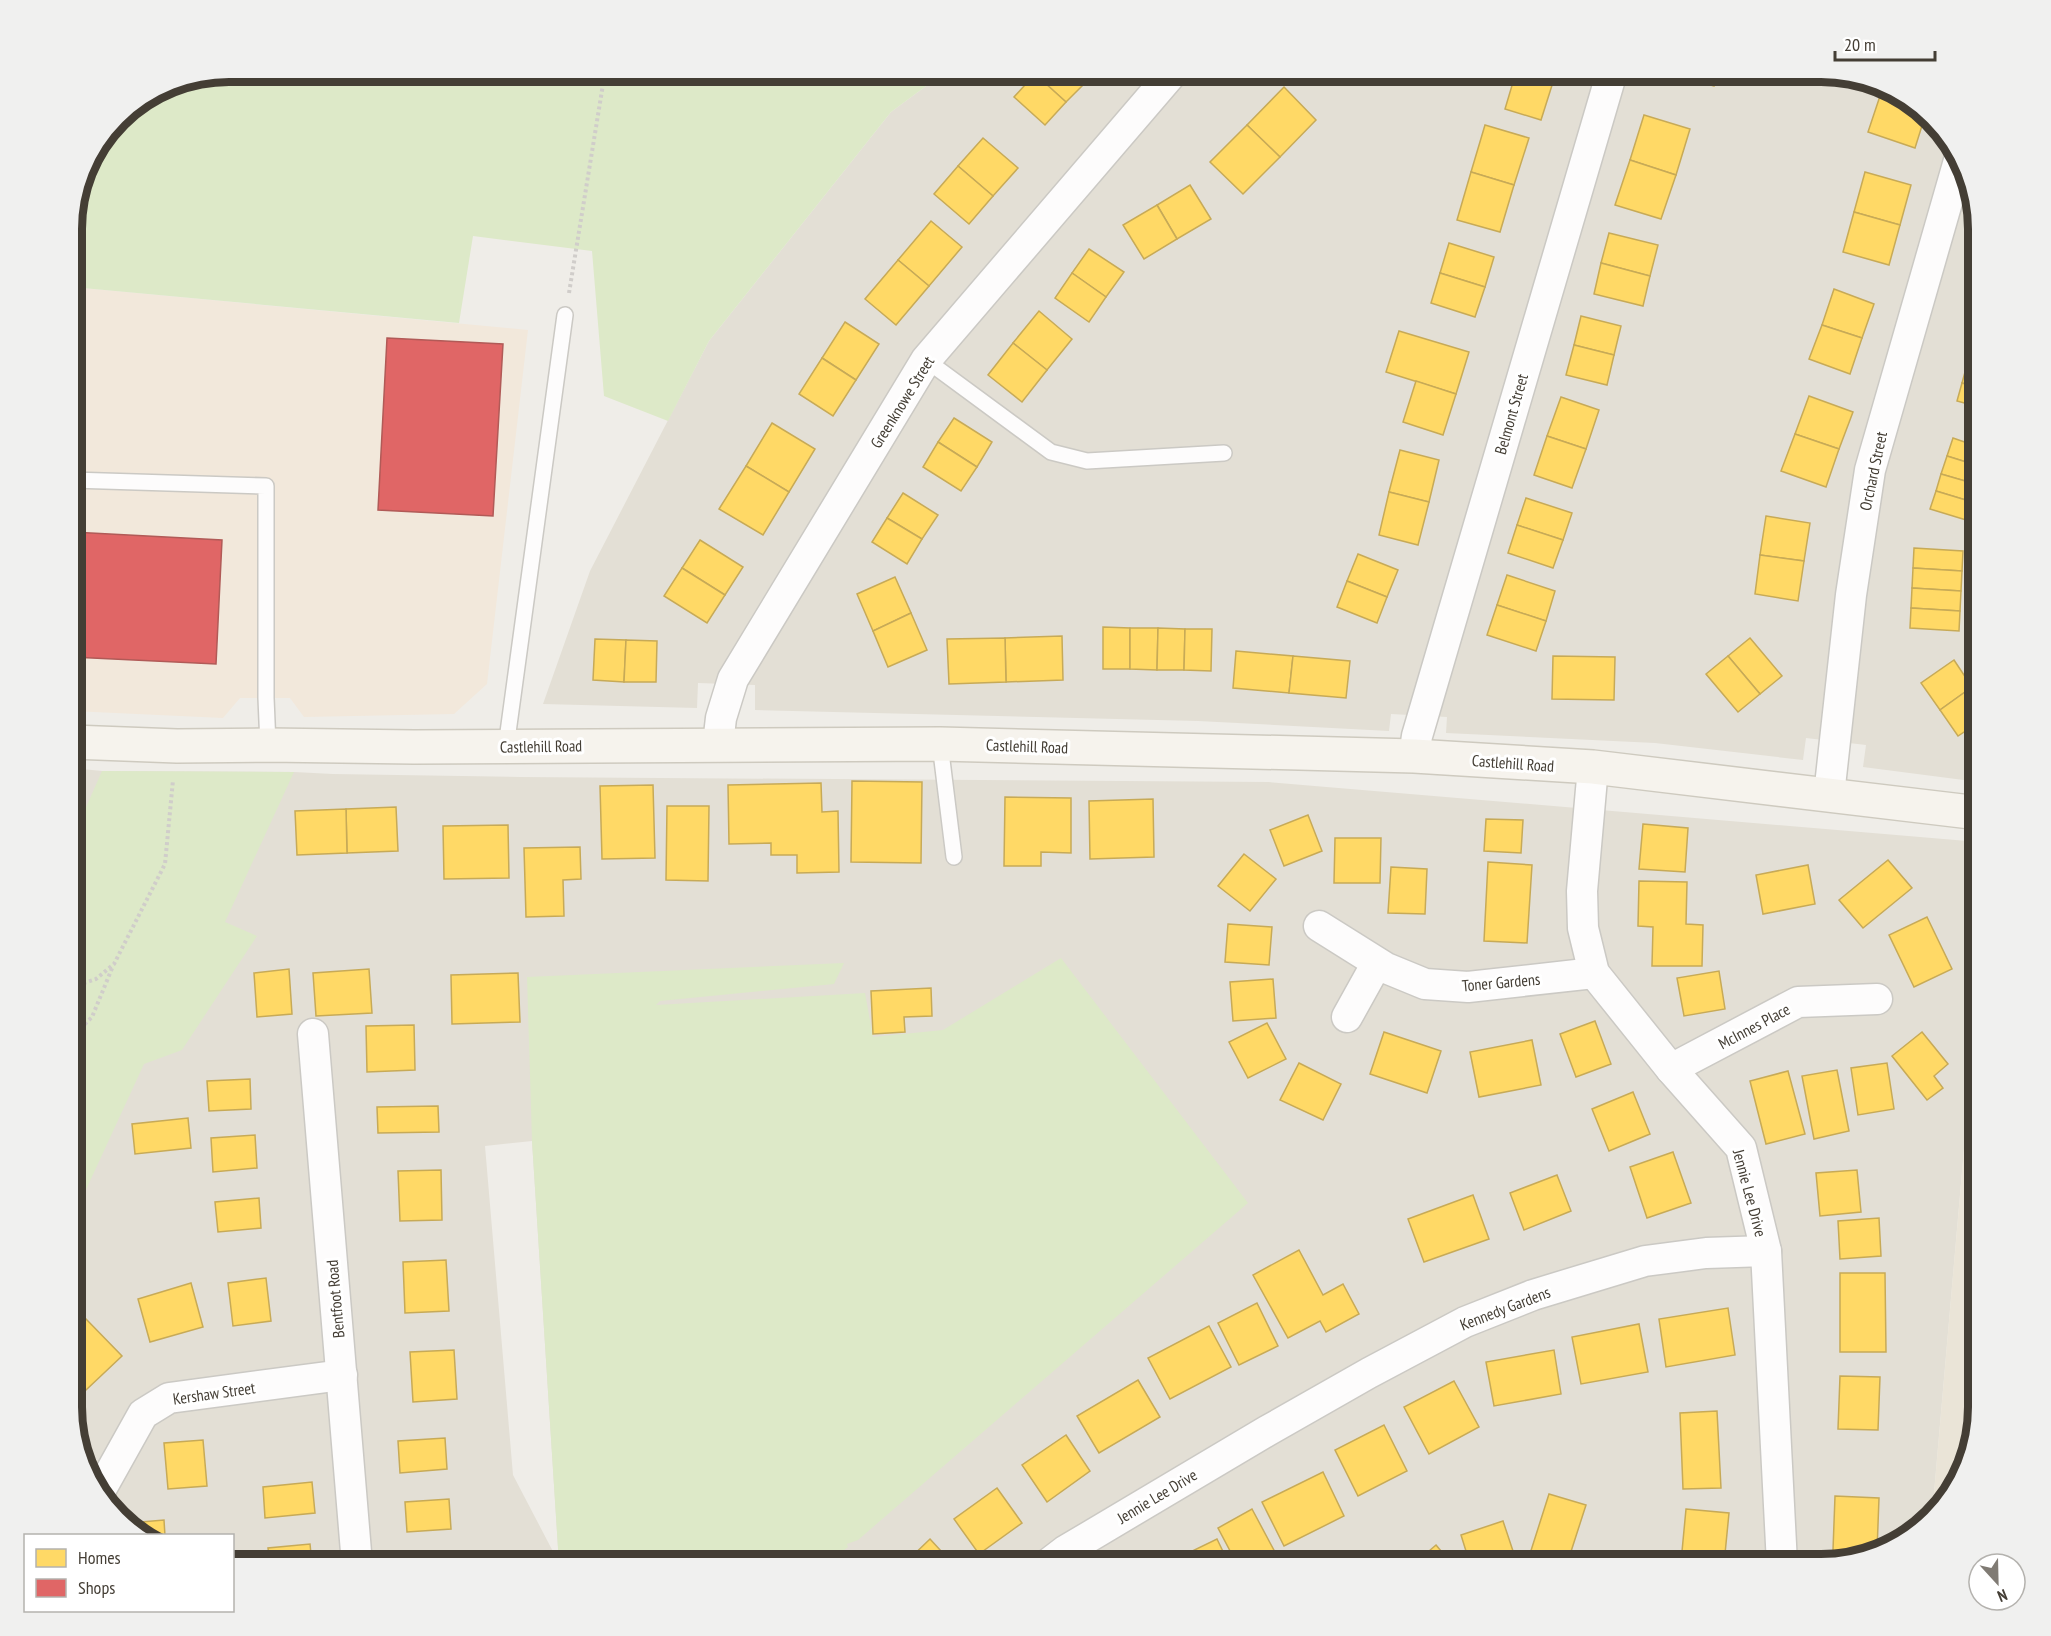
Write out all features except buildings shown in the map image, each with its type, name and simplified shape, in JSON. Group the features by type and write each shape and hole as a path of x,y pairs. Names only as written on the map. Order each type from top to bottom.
{"main road":[{"name":"Castlehill Road","path":"83,742 177,746 506,747 940,744 1414,756 1593,767 1968,812"}],"street":[{"name":"Greenknowe Street","path":"718,744 721,718 733,679 926,360 1164,82"},
{"name":"Belmont Street","path":"1414,756 1417,736 1609,82"},
{"name":"Orchard Street","path":"1829,795 1851,595 1870,470 1956,171"},
{"name":"Jennie Lee Drive","path":"1593,767 1582,891 1583,928 1593,973 1671,1069 1741,1148 1766,1251 1781,1554"},
{"name":"Toner Gardens","path":"1319,926 1377,963 1425,984 1468,987 1593,973"},
{"path":"1347,1017 1377,963"},
{"name":"McInnes Place","path":"1671,1069 1798,1002 1877,999"},
{"name":"Bentfoot Road","path":"313,1034 356,1554"},
{"name":"Kennedy Gardens","path":"1267,1431 1465,1322 1533,1294 1645,1261 1706,1253 1766,1251"},
{"name":"Kershaw Street","path":"104,1483 143,1414 169,1398 342,1375"},
{"name":"Jennie Lee Drive","path":"1061,1554 1267,1431"}],"lane":[{"path":"506,747 565,315"},
{"path":"926,360 1051,452 1087,461 1224,453"},
{"path":"83,480 266,486 268,745"},
{"path":"940,744 954,857"}],"path":[{"path":"565,315 603,83"},
{"path":"83,1026 92,1017 114,964 165,864 177,746"},
{"path":"83,983 96,979 114,964"}],"shaded area":[{"path":"1821,82 1850,85 1895,102 1918,119 1944,148 1961,182 1967,210 1968,781 1863,767 1866,745 1806,738 1803,760 1655,743 1446,733 1447,717 1391,714 1389,731 1198,721 755,710 755,685 698,683 697,708 543,704 590,571 709,341 891,112 931,83"},
{"path":"83,288 528,330 487,684 454,714 304,717 290,698 240,698 223,718 83,712"},
{"path":"83,769 520,777 1268,782 1968,841 1968,1103 1933,1501 1918,1517 1895,1534 1869,1546 1850,1551 1821,1554 558,1554 532,1141 485,1146 513,1475 554,1554 234,1554 234,1534 156,1534 148,1529 126,1510 107,1488 94,1463 85,1435 83,1416"},
{"path":"1968,1103 1968,1416 1961,1454 1949,1480 1933,1501"}],"green space":[{"path":"220,83 931,83 891,112 709,341 668,421 604,396 592,251 473,236 459,323 83,288 83,220 85,201 94,173 107,148 133,119 156,102 201,85"},
{"path":"102,771 294,772 225,922 257,936 182,1050 144,1064 83,1196 83,814"},
{"path":"1061,958 1248,1203 858,1540 847,1544 848,1547 839,1554 558,1554 532,1141 527,977 844,963 834,984 660,1001 656,1005 865,993 873,1037 943,1030"}]}
